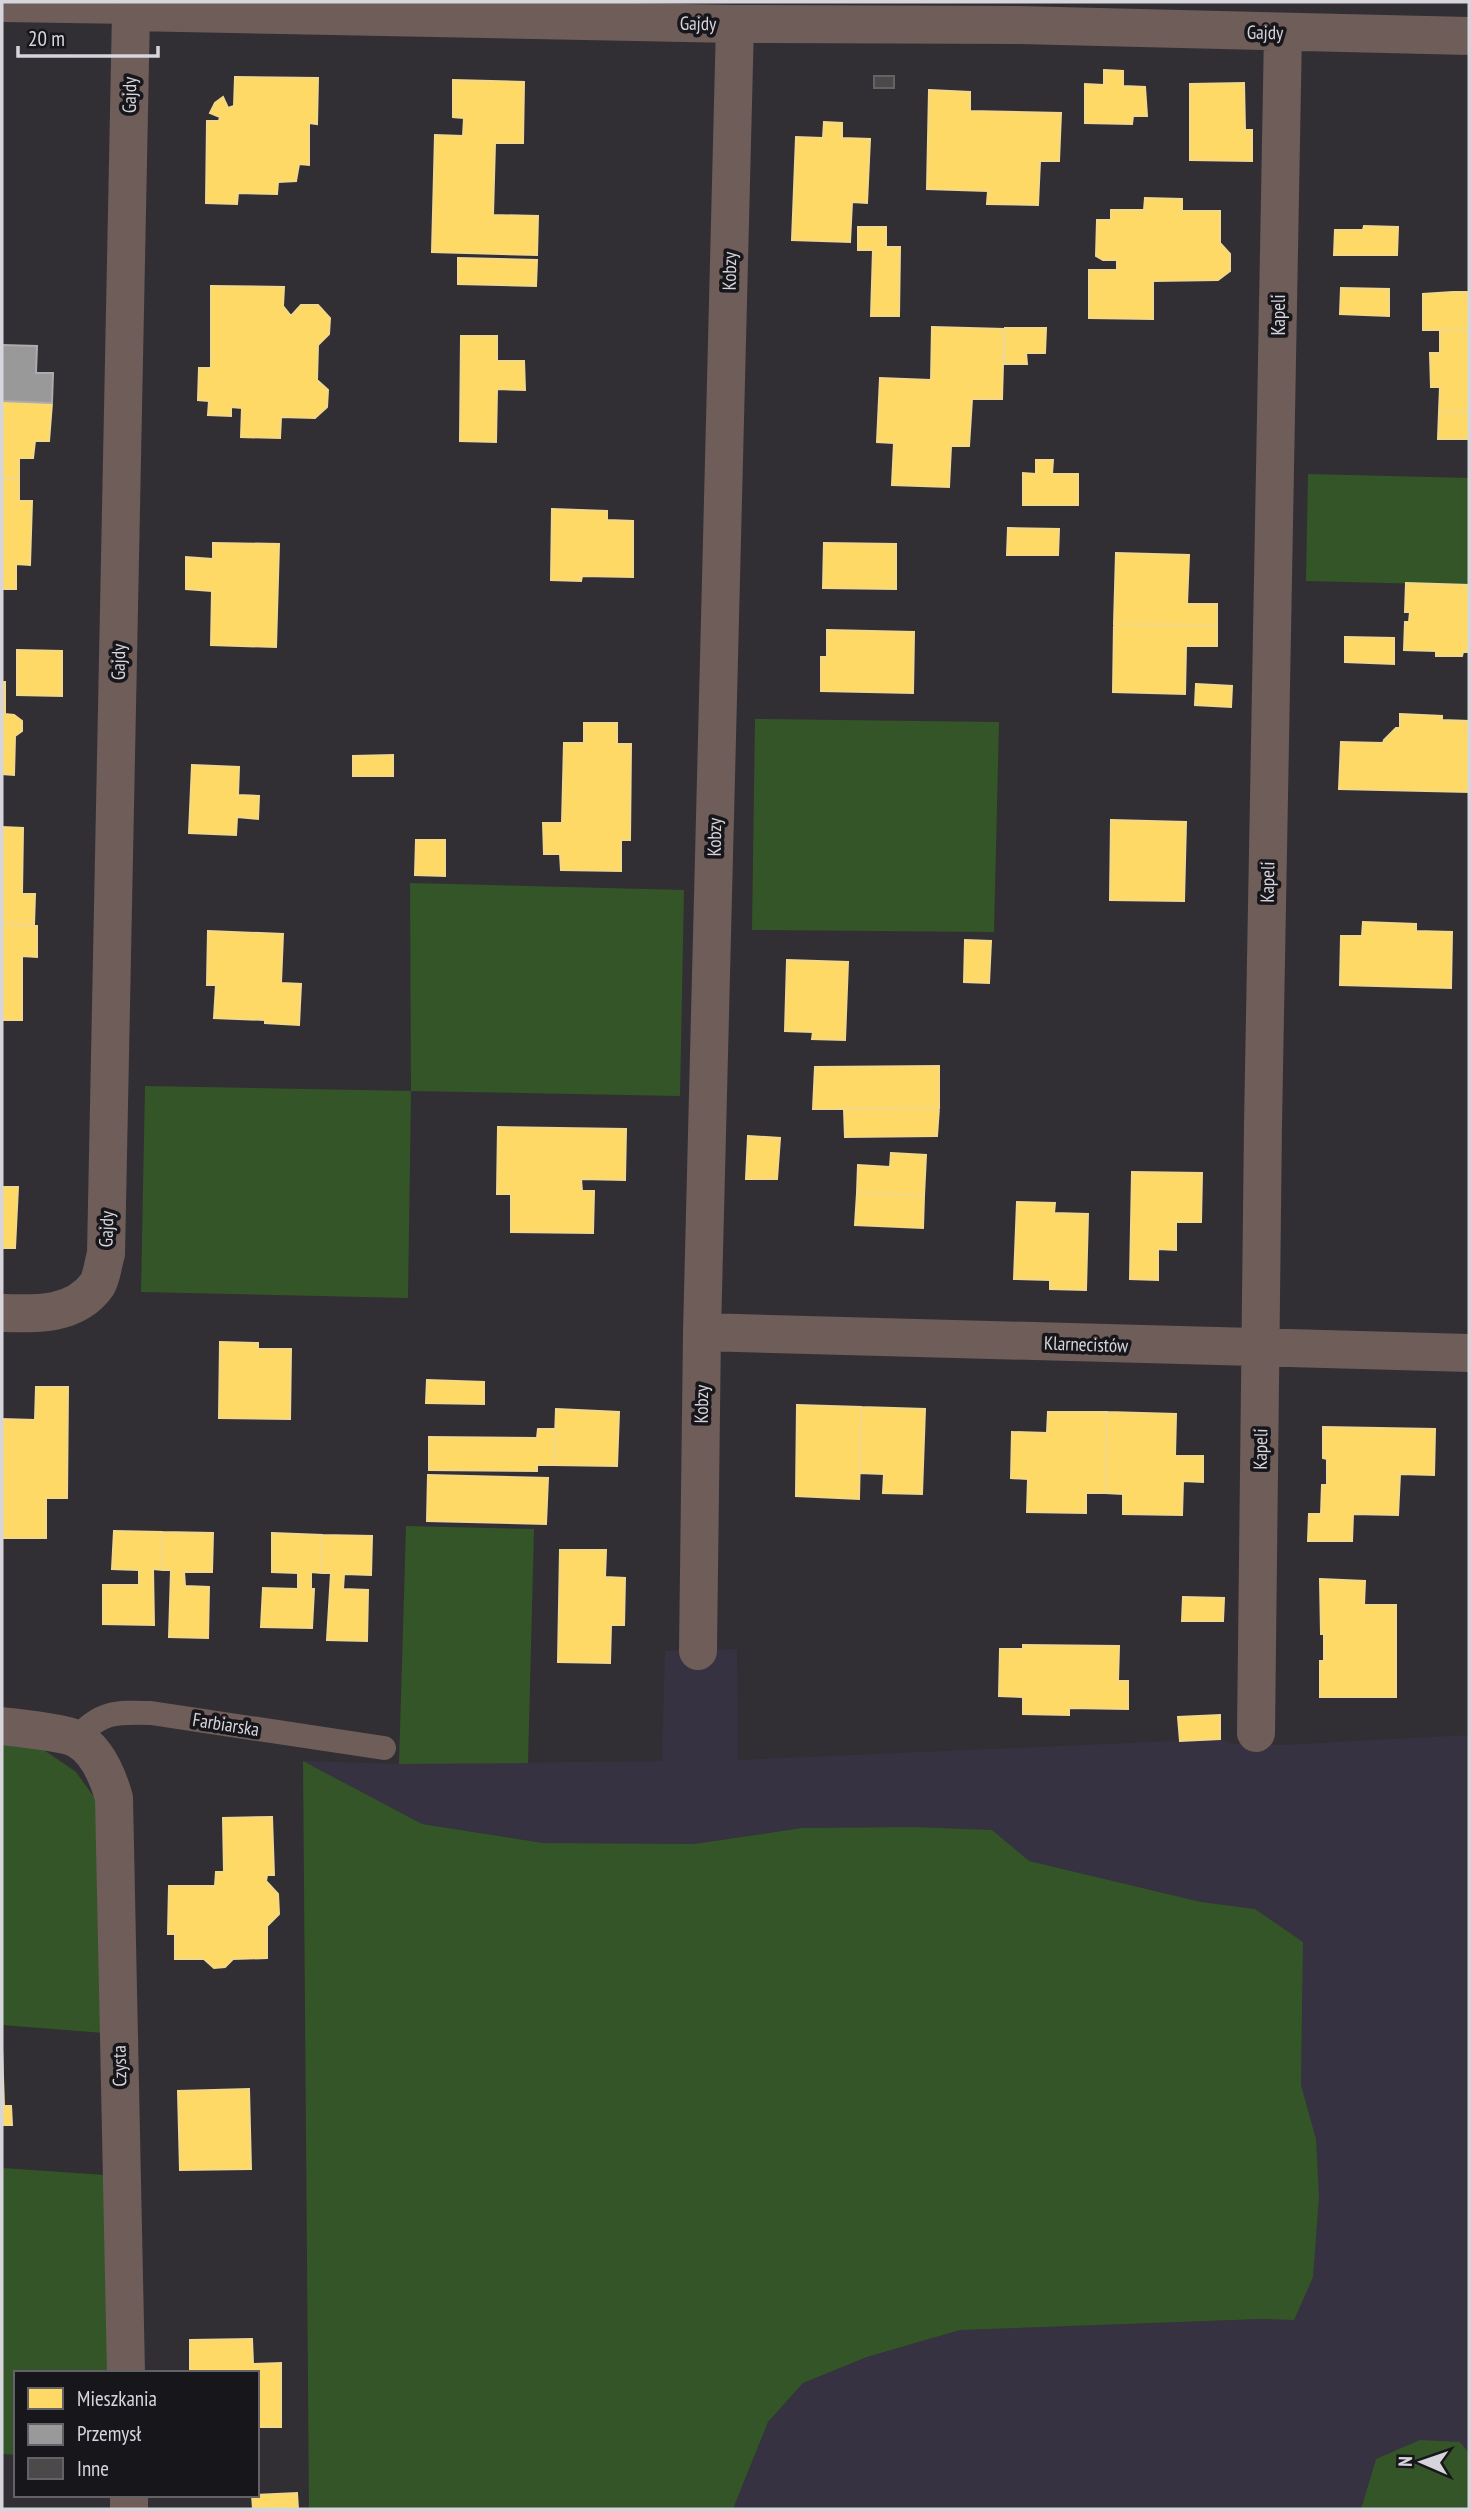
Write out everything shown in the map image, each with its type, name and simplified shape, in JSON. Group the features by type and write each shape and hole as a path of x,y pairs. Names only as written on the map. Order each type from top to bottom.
{"street":[{"name":"Gajdy","path":"2,1313 49,1314 81,1301 98,1284 106,1254 131,12 735,24 1019,13 1283,32 1469,36"},
{"name":"Kobzy","path":"698,1651 702,1332 735,24"},
{"name":"Kapeli","path":"1256,1733 1263,1110 1283,32"},
{"name":"Klarnecistów","path":"702,1332 1469,1353"},
{"path":"2,1726 88,1751"},
{"name":"Czysta","path":"88,1751 110,1782 114,1798 126,2371"}],"lane":[{"path":"2,9 131,12"},
{"name":"Farbiarska","path":"88,1751 90,1723 115,1712 151,1713 384,1748"}],"shaded area":[{"path":"737,1649 738,1760 1220,1739 1232,1744 1283,1745 1469,1735 1469,2453 1460,2442 1376,2459 1361,2509 733,2509 768,2422 803,2383 867,2357 960,2330 1294,2320 1316,2139 1301,2085 1303,1942 1255,1909 1201,1902 1029,1861 991,1830 914,1827 802,1828 694,1844 543,1843 422,1824 303,1761 399,1764 662,1761 665,1651"}],"green space":[{"path":"1308,474 1469,478 1469,585 1306,581"},
{"path":"755,719 999,722 994,932 752,930"},
{"path":"410,883 684,890 680,1096 411,1091"},
{"path":"145,1086 411,1091 408,1298 141,1292"},
{"path":"406,1526 534,1529 528,1763 399,1764"},
{"path":"2,1744 41,1748 76,1772 99,1804 104,2033 2,2025"},
{"path":"303,1761 422,1824 543,1843 694,1844 802,1828 914,1827 992,1830 1029,1861 1201,1902 1255,1909 1303,1942 1301,2085 1316,2139 1319,2196 1313,2277 1294,2320 960,2330 867,2357 803,2383 768,2422 733,2509 309,2509"},
{"path":"2,2168 105,2175 109,2371 14,2371 14,2455 2,2454"},
{"path":"1420,2440 1460,2442 1469,2453 1469,2509 1361,2509 1376,2459"}],"building: Mieszkania":[{"path":"1104,70 1123,71 1123,86 1145,87 1147,116 1133,116 1132,124 1085,123 1085,84 1104,85"},
{"path":"235,77 318,78 317,124 309,123 309,165 299,164 296,181 278,182 277,194 238,193 237,204 206,203 207,121 219,121 220,117 210,113 215,103 223,97 228,108 234,106"},
{"path":"453,80 524,82 523,143 495,143 493,215 538,216 537,255 432,252 435,135 463,136 464,118 453,117"},
{"path":"1244,83 1245,130 1252,130 1252,161 1190,160 1190,84"},
{"path":"929,90 970,92 970,111 1061,113 1059,161 1040,161 1038,205 987,204 988,191 927,189"},
{"path":"824,122 842,123 842,138 870,139 867,203 852,202 850,242 792,240 796,137 823,138"},
{"path":"1145,198 1182,199 1182,211 1220,211 1220,243 1230,254 1230,271 1218,280 1153,281 1153,319 1089,318 1089,270 1117,270 1117,260 1103,260 1096,256 1097,220 1111,220 1111,210 1144,210"},
{"path":"1364,226 1398,227 1397,255 1334,255 1335,230 1363,230"},
{"path":"858,227 886,227 886,247 900,247 899,316 871,316 873,250 858,250"},
{"path":"458,258 537,260 536,286 458,284"},
{"path":"211,286 284,287 283,306 291,316 301,305 318,305 330,318 329,334 318,345 317,380 328,390 327,407 315,418 281,417 280,438 241,437 242,408 231,407 231,416 208,415 209,401 198,400 199,368 211,368"},
{"path":"1341,288 1389,289 1389,316 1340,314"},
{"path":"1469,292 1469,330 1423,330 1423,294"},
{"path":"932,327 1004,329 1002,399 972,399 969,446 951,446 949,487 892,485 894,443 877,442 880,378 931,380"},
{"path":"1005,328 1046,328 1045,353 1026,353 1027,364 1005,364"},
{"path":"1440,330 1469,330 1469,412 1439,412 1440,387 1431,387 1430,353 1440,353"},
{"path":"461,336 497,336 497,361 524,361 525,390 497,389 496,442 460,441"},
{"path":"2,401 52,403 49,441 35,441 33,458 19,458 19,479 2,479"},
{"path":"1439,412 1469,412 1469,439 1438,439"},
{"path":"1036,460 1053,460 1052,474 1078,474 1078,505 1023,505 1023,473 1036,474"},
{"path":"2,479 19,479 19,501 32,501 30,565 16,564 16,589 2,589"},
{"path":"552,509 607,511 607,520 633,521 633,577 582,576 581,581 551,580"},
{"path":"1008,528 1059,529 1058,555 1007,555"},
{"path":"213,543 279,544 276,647 211,645 212,591 186,589 186,557 213,559"},
{"path":"824,543 896,544 896,589 823,588"},
{"path":"1116,553 1189,555 1187,604 1217,604 1217,625 1114,624"},
{"path":"1406,583 1469,585 1469,652 1463,652 1462,656 1436,656 1436,651 1404,650 1405,622 1409,622 1410,612 1405,612"},
{"path":"1114,624 1217,625 1217,646 1186,646 1185,694 1113,692"},
{"path":"827,630 914,632 913,693 821,691 821,657 827,657"},
{"path":"1345,637 1394,638 1394,664 1345,662"},
{"path":"17,650 62,651 62,696 17,695"},
{"path":"2,682 5,682 5,714 14,715 22,721 22,731 15,736 14,775 2,774"},
{"path":"1196,684 1232,686 1231,707 1195,705"},
{"path":"1400,714 1442,716 1442,720 1469,721 1469,792 1339,789 1341,742 1383,743 1396,728 1400,728"},
{"path":"584,723 617,723 617,744 631,744 630,840 621,840 621,871 561,870 560,854 544,854 543,823 562,823 564,743 584,743"},
{"path":"393,755 393,776 353,776 353,756"},
{"path":"192,765 239,767 238,795 259,796 258,819 237,817 236,835 189,833"},
{"path":"1111,820 1186,822 1184,901 1110,900"},
{"path":"2,827 23,828 22,894 35,894 34,925 2,924"},
{"path":"416,840 445,840 445,876 415,875"},
{"path":"1363,922 1416,924 1416,931 1452,932 1451,988 1340,985 1341,936 1362,936"},
{"path":"2,924 37,926 37,957 22,956 22,1020 2,1020"},
{"path":"208,931 283,934 281,983 301,984 299,1025 265,1023 265,1020 214,1018 216,985 207,985"},
{"path":"965,940 991,941 989,983 964,982"},
{"path":"787,960 848,962 845,1040 812,1039 813,1032 785,1031"},
{"path":"939,1066 939,1108 813,1109 815,1067"},
{"path":"939,1108 937,1136 845,1137 844,1109"},
{"path":"498,1127 626,1129 625,1180 581,1179 582,1191 594,1191 593,1233 511,1232 511,1194 497,1194"},
{"path":"748,1136 780,1138 777,1179 746,1179"},
{"path":"891,1153 926,1155 924,1196 857,1193 858,1165 890,1167"},
{"path":"1132,1172 1202,1173 1201,1222 1176,1222 1176,1250 1158,1249 1158,1280 1130,1279"},
{"path":"2,1187 18,1187 15,1248 2,1248"},
{"path":"857,1193 924,1196 923,1228 855,1225"},
{"path":"1017,1202 1055,1203 1054,1213 1088,1214 1086,1290 1050,1289 1050,1280 1014,1279"},
{"path":"220,1342 258,1343 258,1349 291,1349 290,1419 219,1418"},
{"path":"427,1380 484,1382 484,1404 426,1403"},
{"path":"36,1387 68,1387 67,1498 46,1498 46,1538 2,1538 2,1419 35,1420"},
{"path":"797,1405 861,1407 859,1499 796,1496"},
{"path":"861,1407 925,1409 922,1494 883,1493 884,1474 860,1473"},
{"path":"556,1409 619,1412 617,1466 554,1465"},
{"path":"1048,1412 1107,1412 1106,1493 1086,1493 1086,1513 1027,1512 1028,1479 1011,1478 1012,1432 1047,1433"},
{"path":"1107,1412 1176,1414 1175,1456 1203,1456 1203,1482 1183,1481 1182,1515 1123,1514 1123,1494 1106,1493"},
{"path":"1323,1427 1435,1429 1434,1475 1400,1474 1398,1515 1353,1514 1352,1541 1308,1541 1309,1514 1321,1514 1322,1485 1327,1485 1327,1459 1323,1458"},
{"path":"538,1429 556,1429 554,1465 537,1465 537,1471 429,1470 429,1437 537,1438"},
{"path":"428,1475 548,1478 546,1524 427,1521"},
{"path":"114,1531 162,1532 162,1570 153,1569 154,1625 103,1624 103,1585 139,1585 139,1570 112,1569"},
{"path":"162,1532 213,1533 212,1572 184,1572 185,1586 209,1587 208,1638 169,1637 171,1570 162,1570"},
{"path":"272,1533 322,1535 321,1573 311,1572 311,1589 314,1589 312,1628 261,1627 263,1588 298,1589 298,1573 272,1572"},
{"path":"322,1535 372,1536 371,1575 344,1574 343,1589 368,1590 367,1641 327,1640 331,1573 321,1573"},
{"path":"560,1550 606,1550 605,1577 625,1578 624,1625 611,1625 610,1663 558,1662"},
{"path":"1320,1579 1365,1581 1364,1605 1396,1605 1396,1697 1320,1697 1320,1661 1324,1661 1324,1634 1321,1634"},
{"path":"1183,1597 1224,1598 1223,1621 1182,1621"},
{"path":"1023,1645 1119,1646 1118,1681 1128,1681 1128,1709 1069,1708 1069,1715 1023,1714 1023,1697 999,1696 1000,1649 1023,1649"},
{"path":"1220,1715 1220,1739 1180,1741 1178,1717"},
{"path":"272,1817 274,1875 267,1875 266,1881 278,1894 279,1914 267,1926 267,1958 233,1959 225,1967 214,1968 204,1959 175,1959 175,1934 168,1934 169,1886 215,1886 216,1872 224,1872 223,1818"},
{"path":"2,2048 4,2106 11,2106 12,2125 2,2125"},
{"path":"249,2089 251,2169 180,2170 178,2091"},
{"path":"252,2339 253,2364 281,2363 281,2427 259,2427 259,2371 190,2371 190,2340"},
{"path":"297,2493 298,2509 253,2509 252,2497 259,2497 259,2495"}],"building: Przemysł":[{"path":"2,345 37,346 36,373 53,373 52,403 2,401"}],"building: Inne":[{"path":"874,76 894,76 894,88 874,88"}]}
